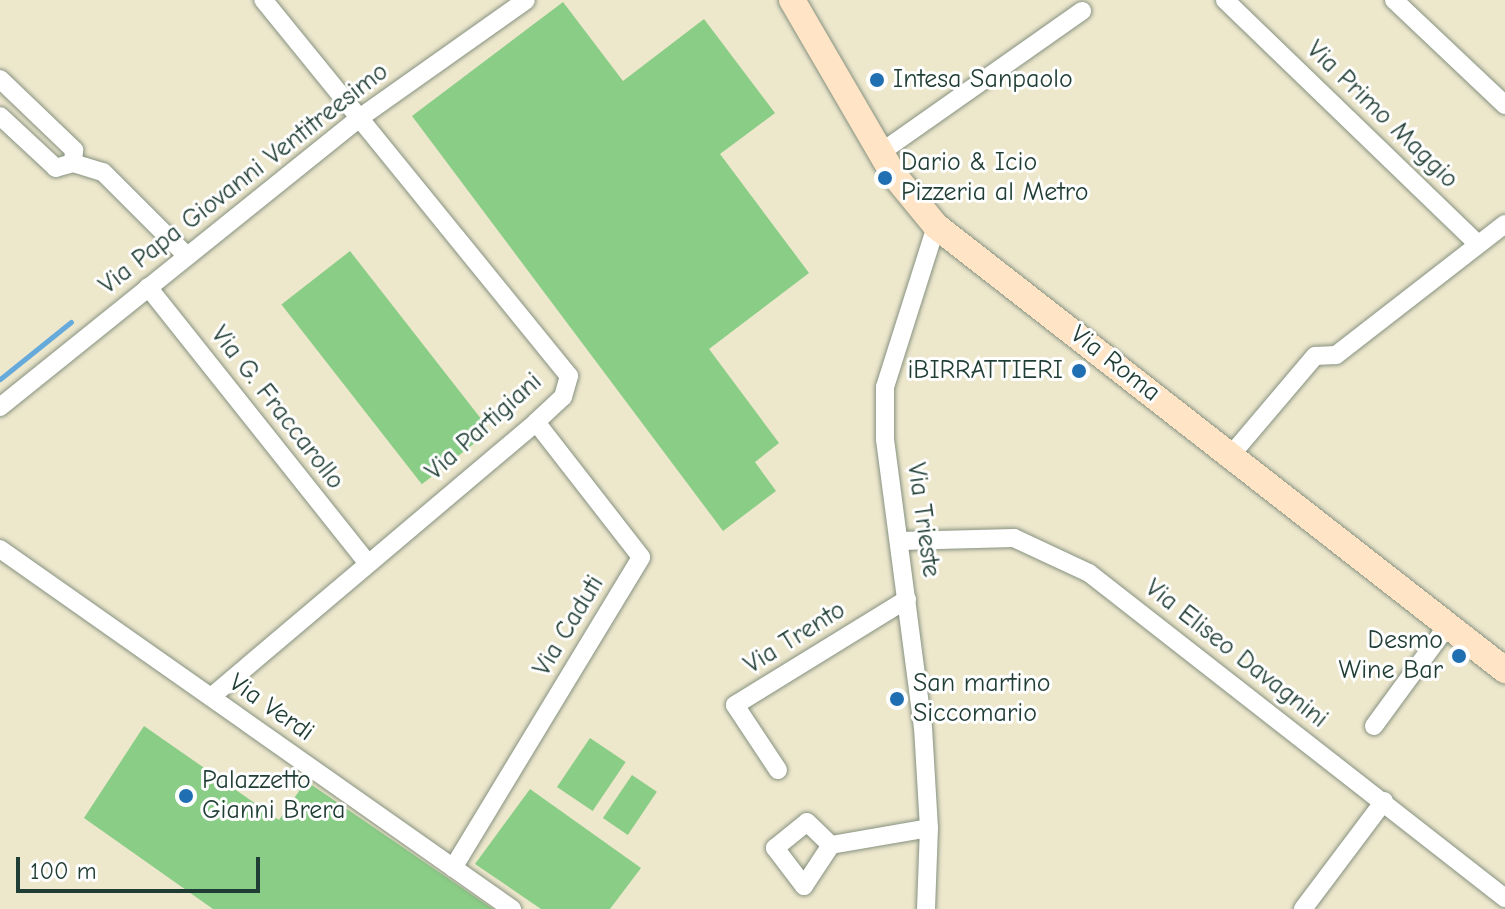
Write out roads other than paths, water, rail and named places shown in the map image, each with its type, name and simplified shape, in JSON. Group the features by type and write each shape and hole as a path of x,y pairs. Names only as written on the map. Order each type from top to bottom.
{"street":[{"path":"263,0 361,117"},
{"name":"Via Papa Giovanni Ventitreesimo","path":"0,407 185,254 361,117 526,0"},
{"name":"Via Roma","path":"792,0 880,153 936,226 1505,670"},
{"name":"Via Primo Maggio","path":"1225,0 1478,244"},
{"path":"1394,0 1505,105"},
{"path":"880,153 1082,11"},
{"path":"0,79 74,150 73,163"},
{"path":"0,116 56,168 73,163 103,172 185,254"},
{"name":"Via Partigiani","path":"211,697 366,561 536,422 563,397 569,376 361,117"},
{"path":"1231,455 1315,356 1336,355 1505,224"},
{"name":"Via Trieste","path":"926,909 929,828 907,599 885,439 885,387 936,226"},
{"name":"Via G. Fraccarollo","path":"148,287 366,561"},
{"name":"Via Caduti","path":"453,868 641,557 536,422"},
{"name":"Via Eliseo Davagnini","path":"900,541 1014,538 1089,573 1505,898"},
{"name":"Via Verdi","path":"0,549 512,909"},
{"name":"Via Trento","path":"778,770 735,705 907,599"},
{"path":"1374,726 1448,625"},
{"path":"1303,909 1384,801"},
{"path":"831,845 929,828"}],"waterway":[{"path":"0,379 71,322"}],"place":[{"name":"Intesa Sanpaolo","path":"877,80"},
{"name":"Dario & Icio Pizzeria al Metro","path":"885,178"},
{"name":"iBIRRATTIERI","path":"1079,371"},
{"name":"Desmo Wine Bar","path":"1459,656"},
{"name":"San martino Siccomario","path":"897,699"},
{"name":"Palazzetto Gianni Brera","path":"186,796"}]}
